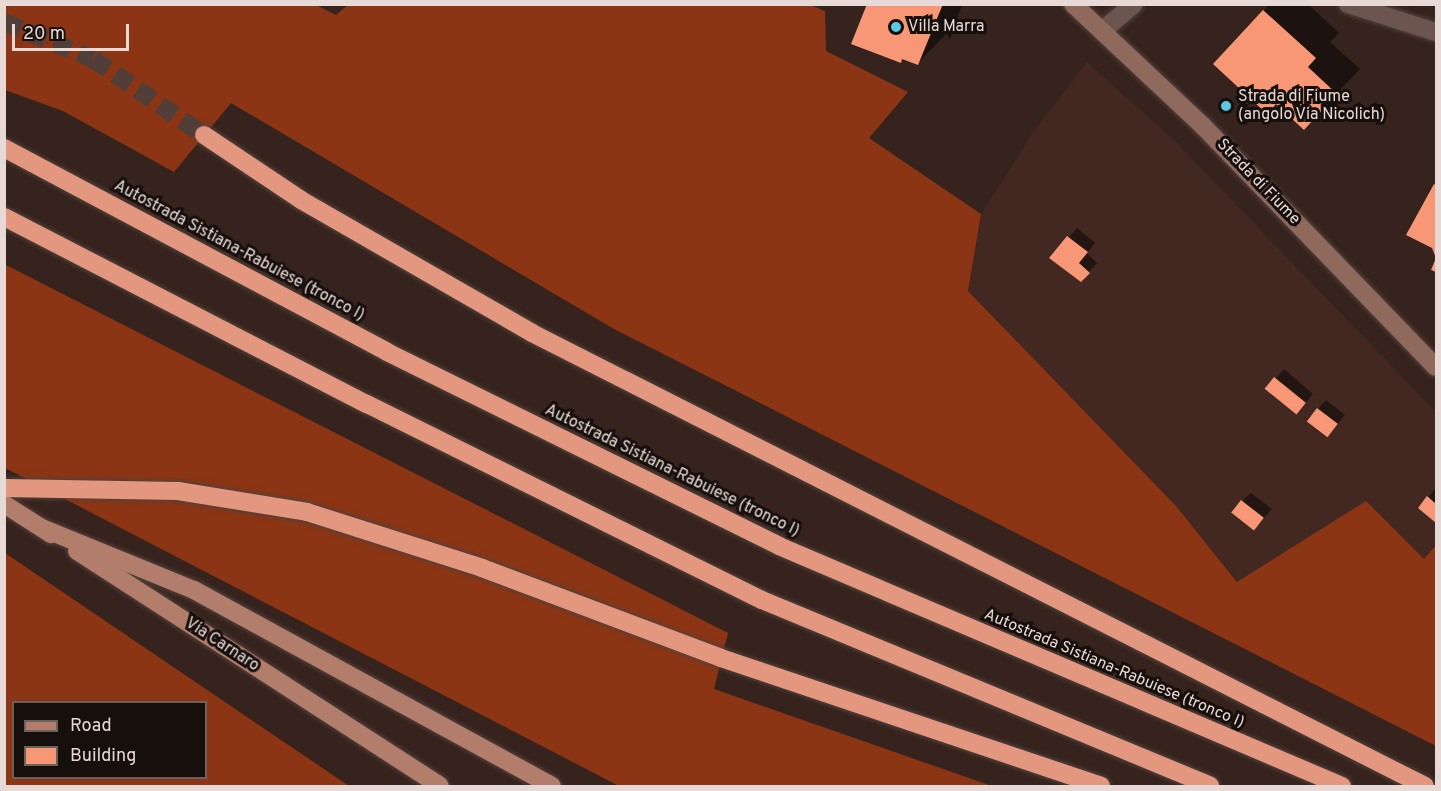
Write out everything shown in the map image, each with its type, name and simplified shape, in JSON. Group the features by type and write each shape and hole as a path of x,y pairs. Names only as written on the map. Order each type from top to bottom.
{"highway":[{"path":"204,135 310,206 532,333 1425,786"},
{"name":"Autostrada Sistiana-Rabuiese (tronco I)","path":"4,148 387,352 717,516 1133,700 1342,786"},
{"path":"4,217 367,404 694,568 920,668 1210,786"},
{"path":"4,488 178,491 307,512 482,568 721,658 1101,786"}],"main road":[{"name":"Strada di Fiume","path":"1073,4 1203,126 1434,360"},
{"name":"Via Carnaro","path":"4,504 440,786"},
{"path":"42,528 194,590 552,786"}],"street":[{"path":"1103,30 1134,4"},
{"path":"1348,4 1437,32"}],"shaded area":[{"path":"314,4 336,15 349,4 808,4 825,11 826,51 908,92 869,138 981,214 968,291 1176,506 1237,582 1366,501 1424,559 1436,545 1436,746 614,329 231,103 174,172 63,111 5,90 4,5"},
{"path":"1087,62 1174,140 1436,412 1436,545 1424,559 1366,502 1238,582 1176,506 968,291 981,214 1034,131"},
{"path":"4,264 728,633 714,689 992,786 619,786 5,468"},
{"path":"5,553 349,786 5,786"}],"building":[{"name":"Villa Marra","path":"867,4 943,4 918,65 902,59 901,63 851,44"},
{"path":"1263,10 1316,58 1308,67 1337,94 1304,130 1276,104 1267,114 1213,64"},
{"path":"1434,184 1436,186 1436,258 1432,248 1406,235"},
{"path":"1067,236 1088,252 1079,263 1090,273 1081,282 1049,258"},
{"path":"1436,258 1436,272 1431,270"},
{"path":"1274,377 1306,403 1296,414 1265,389"},
{"path":"1317,408 1338,424 1328,437 1307,422"},
{"path":"1427,496 1436,504 1436,523 1418,508"},
{"path":"1241,500 1264,518 1254,530 1231,513"}],"tunnel":[{"path":"4,22 93,59 204,135"}],"place":[{"name":"Villa Marra","path":"896,27"},
{"name":"Strada di Fiume (angolo Via Nicolich)","path":"1226,106"}]}
